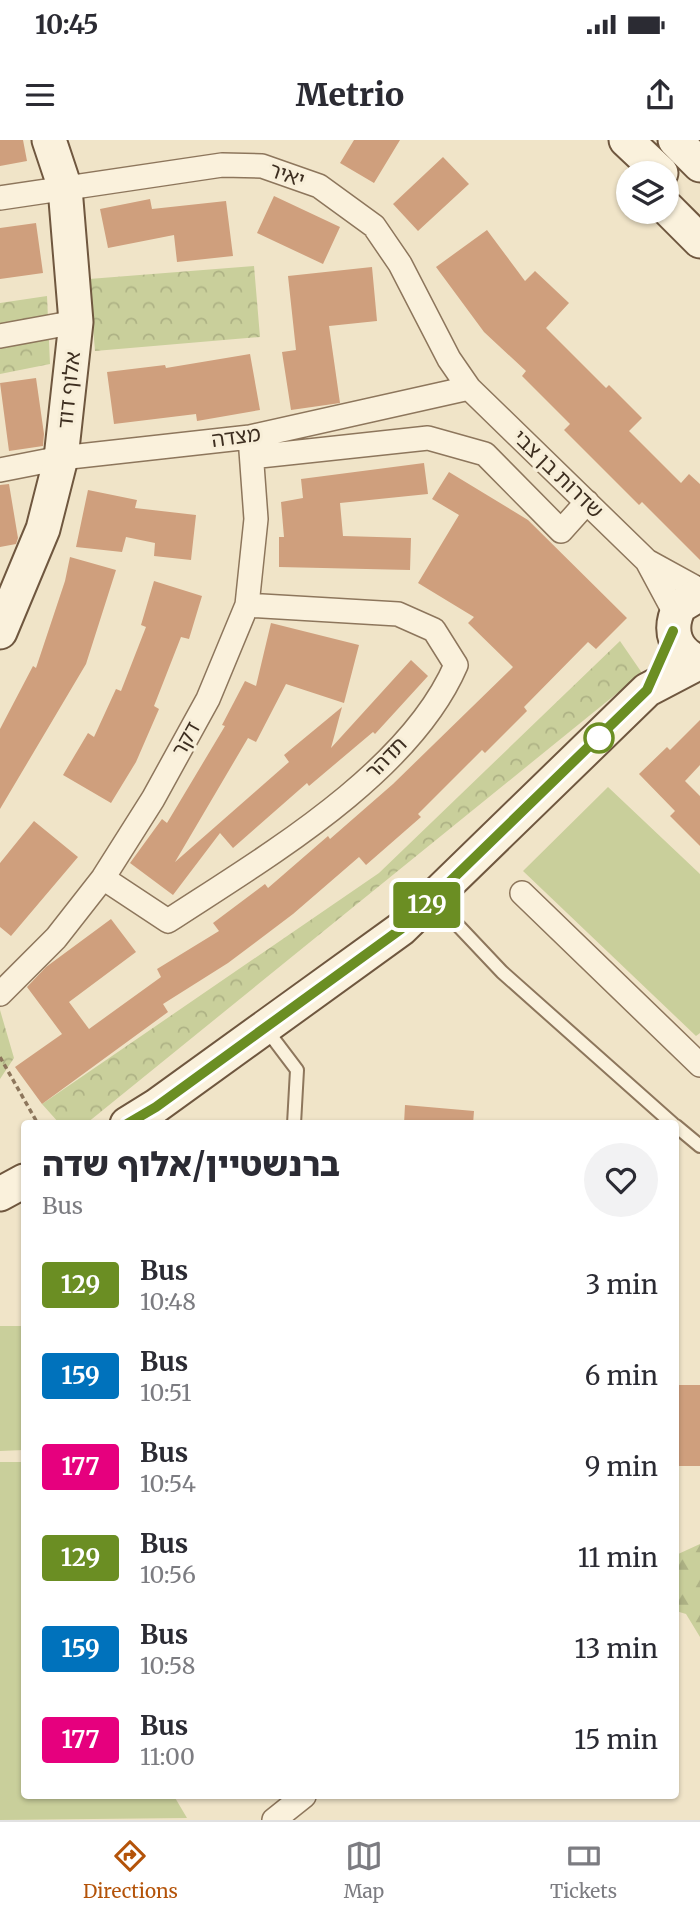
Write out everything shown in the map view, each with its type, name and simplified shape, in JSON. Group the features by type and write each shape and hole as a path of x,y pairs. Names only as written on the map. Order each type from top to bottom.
{"street":[{"name":"אלוף דוד","path":"0,632 43,529 61,458 76,322 65,188 49,140"},
{"path":"598,140 620,161"},
{"path":"626,140 648,161"},
{"path":"675,140 700,165"},
{"name":"יאיר","path":"0,198 222,165 262,166 319,186 374,226 400,264 449,359 469,388"},
{"path":"679,191 700,211"},
{"path":"679,220 700,241"},
{"path":"0,336 76,322"},
{"name":"מצדה","path":"251,447 469,388"},
{"name":"שדרות בן צבי","path":"469,388 647,561 687,608"},
{"name":"מצדה","path":"0,470 61,458 428,438 485,454 561,531 587,502"},
{"name":"דקר","path":"0,994 56,938 103,878 153,799 208,699 247,605 256,519 251,447"},
{"name":"שדרות בן צבי","path":"647,561 687,608"},
{"name":"תדהר","path":"103,878 168,921 281,847 349,795 401,744 444,692 456,665 434,630 398,614 247,605"},
{"path":"134,1120 156,1107 401,929 647,690 700,662 679,648 687,608"},
{"path":"647,690 687,608"},
{"path":"522,893 700,1065"},
{"path":"0,1194 21,1183"},
{"path":"274,1820 300,1799"}],"lane":[{"path":"433,899 502,972 668,1120"},
{"path":"265,1028 297,1070 294,1120"},
{"path":"679,1129 700,1146"}],"path":[{"path":"0,1057 35,1120"}],"green space":[{"path":"254,266 260,337 95,351 89,279"},
{"path":"47,296 50,364 0,374 0,303"},
{"path":"620,641 642,673 91,1120 56,1120 42,1104 379,873"},
{"path":"608,787 700,874 700,1033 696,1036 523,871"},
{"path":"0,1010 14,1058 0,1079"},
{"path":"0,1326 21,1326 21,1450 0,1451"},
{"path":"0,1462 21,1462 21,1799 176,1799 187,1818 0,1820"},
{"path":"700,1544 700,1637 686,1614 679,1612 679,1554"}],"building":[{"path":"0,140 23,140 27,161 0,166"},
{"path":"354,140 400,140 374,183 340,163"},
{"path":"443,157 469,184 418,231 393,204"},
{"path":"274,196 340,227 323,264 257,233"},
{"path":"150,199 152,209 226,201 233,256 177,262 174,235 108,248 100,209"},
{"path":"36,223 43,273 0,279 0,228"},
{"path":"487,230 525,281 535,271 569,303 546,328 606,388 609,385 642,418 629,431 681,483 689,474 700,484 700,560 642,502 639,505 564,430 570,424 522,376 526,371 484,332 436,267"},
{"path":"372,267 377,321 329,326 340,403 291,410 282,352 296,350 288,276"},
{"path":"250,354 260,410 197,421 196,414 114,424 107,372 165,365 166,368"},
{"path":"36,378 44,434 43,446 9,451 0,383"},
{"path":"424,463 428,494 340,503 343,536 411,538 410,570 279,567 279,537 284,537 281,502 303,498 301,479"},
{"path":"449,472 528,520 627,618 596,649 588,642 524,707 527,711 485,753 482,750 418,814 421,817 366,865 359,857 293,914 228,963 163,1004 168,1012 42,1104 15,1067 62,1034 27,987 46,967 111,919 136,952 69,1002 89,1029 161,977 157,969 219,931 213,923 265,884 268,888 328,836 330,839 393,784 513,667 468,623 474,617 418,583 459,515 432,499"},
{"path":"9,484 18,538 16,544 0,547 0,485"},
{"path":"88,490 137,500 135,508 196,515 191,560 154,556 155,543 126,537 122,552 76,547"},
{"path":"70,557 116,570 86,664 0,809 0,729 33,666 36,668 65,581"},
{"path":"154,581 202,596 189,639 181,637 154,706 159,709 136,762 111,803 63,775 88,733 94,737 116,689 121,691 146,627 141,625"},
{"path":"271,623 359,645 344,703 286,684 256,742 248,738 175,862 289,762 284,755 342,707 331,748 411,660 428,676 375,734 373,732 309,786 307,783 233,848 220,833 173,895 130,863 162,819 167,823 225,726 222,725 245,681 256,686"},
{"path":"700,720 700,765 685,781 700,796 700,846 670,816 675,811 639,774 667,747 670,750"},
{"path":"34,821 78,857 11,936 0,927 0,863"},
{"path":"405,1105 474,1111 473,1120 404,1120"},
{"path":"679,1385 700,1385 700,1466 679,1466"}],"bus line":[{"name":"129","path":"134,1120 156,1107 401,929 647,690 673,631"}]}
